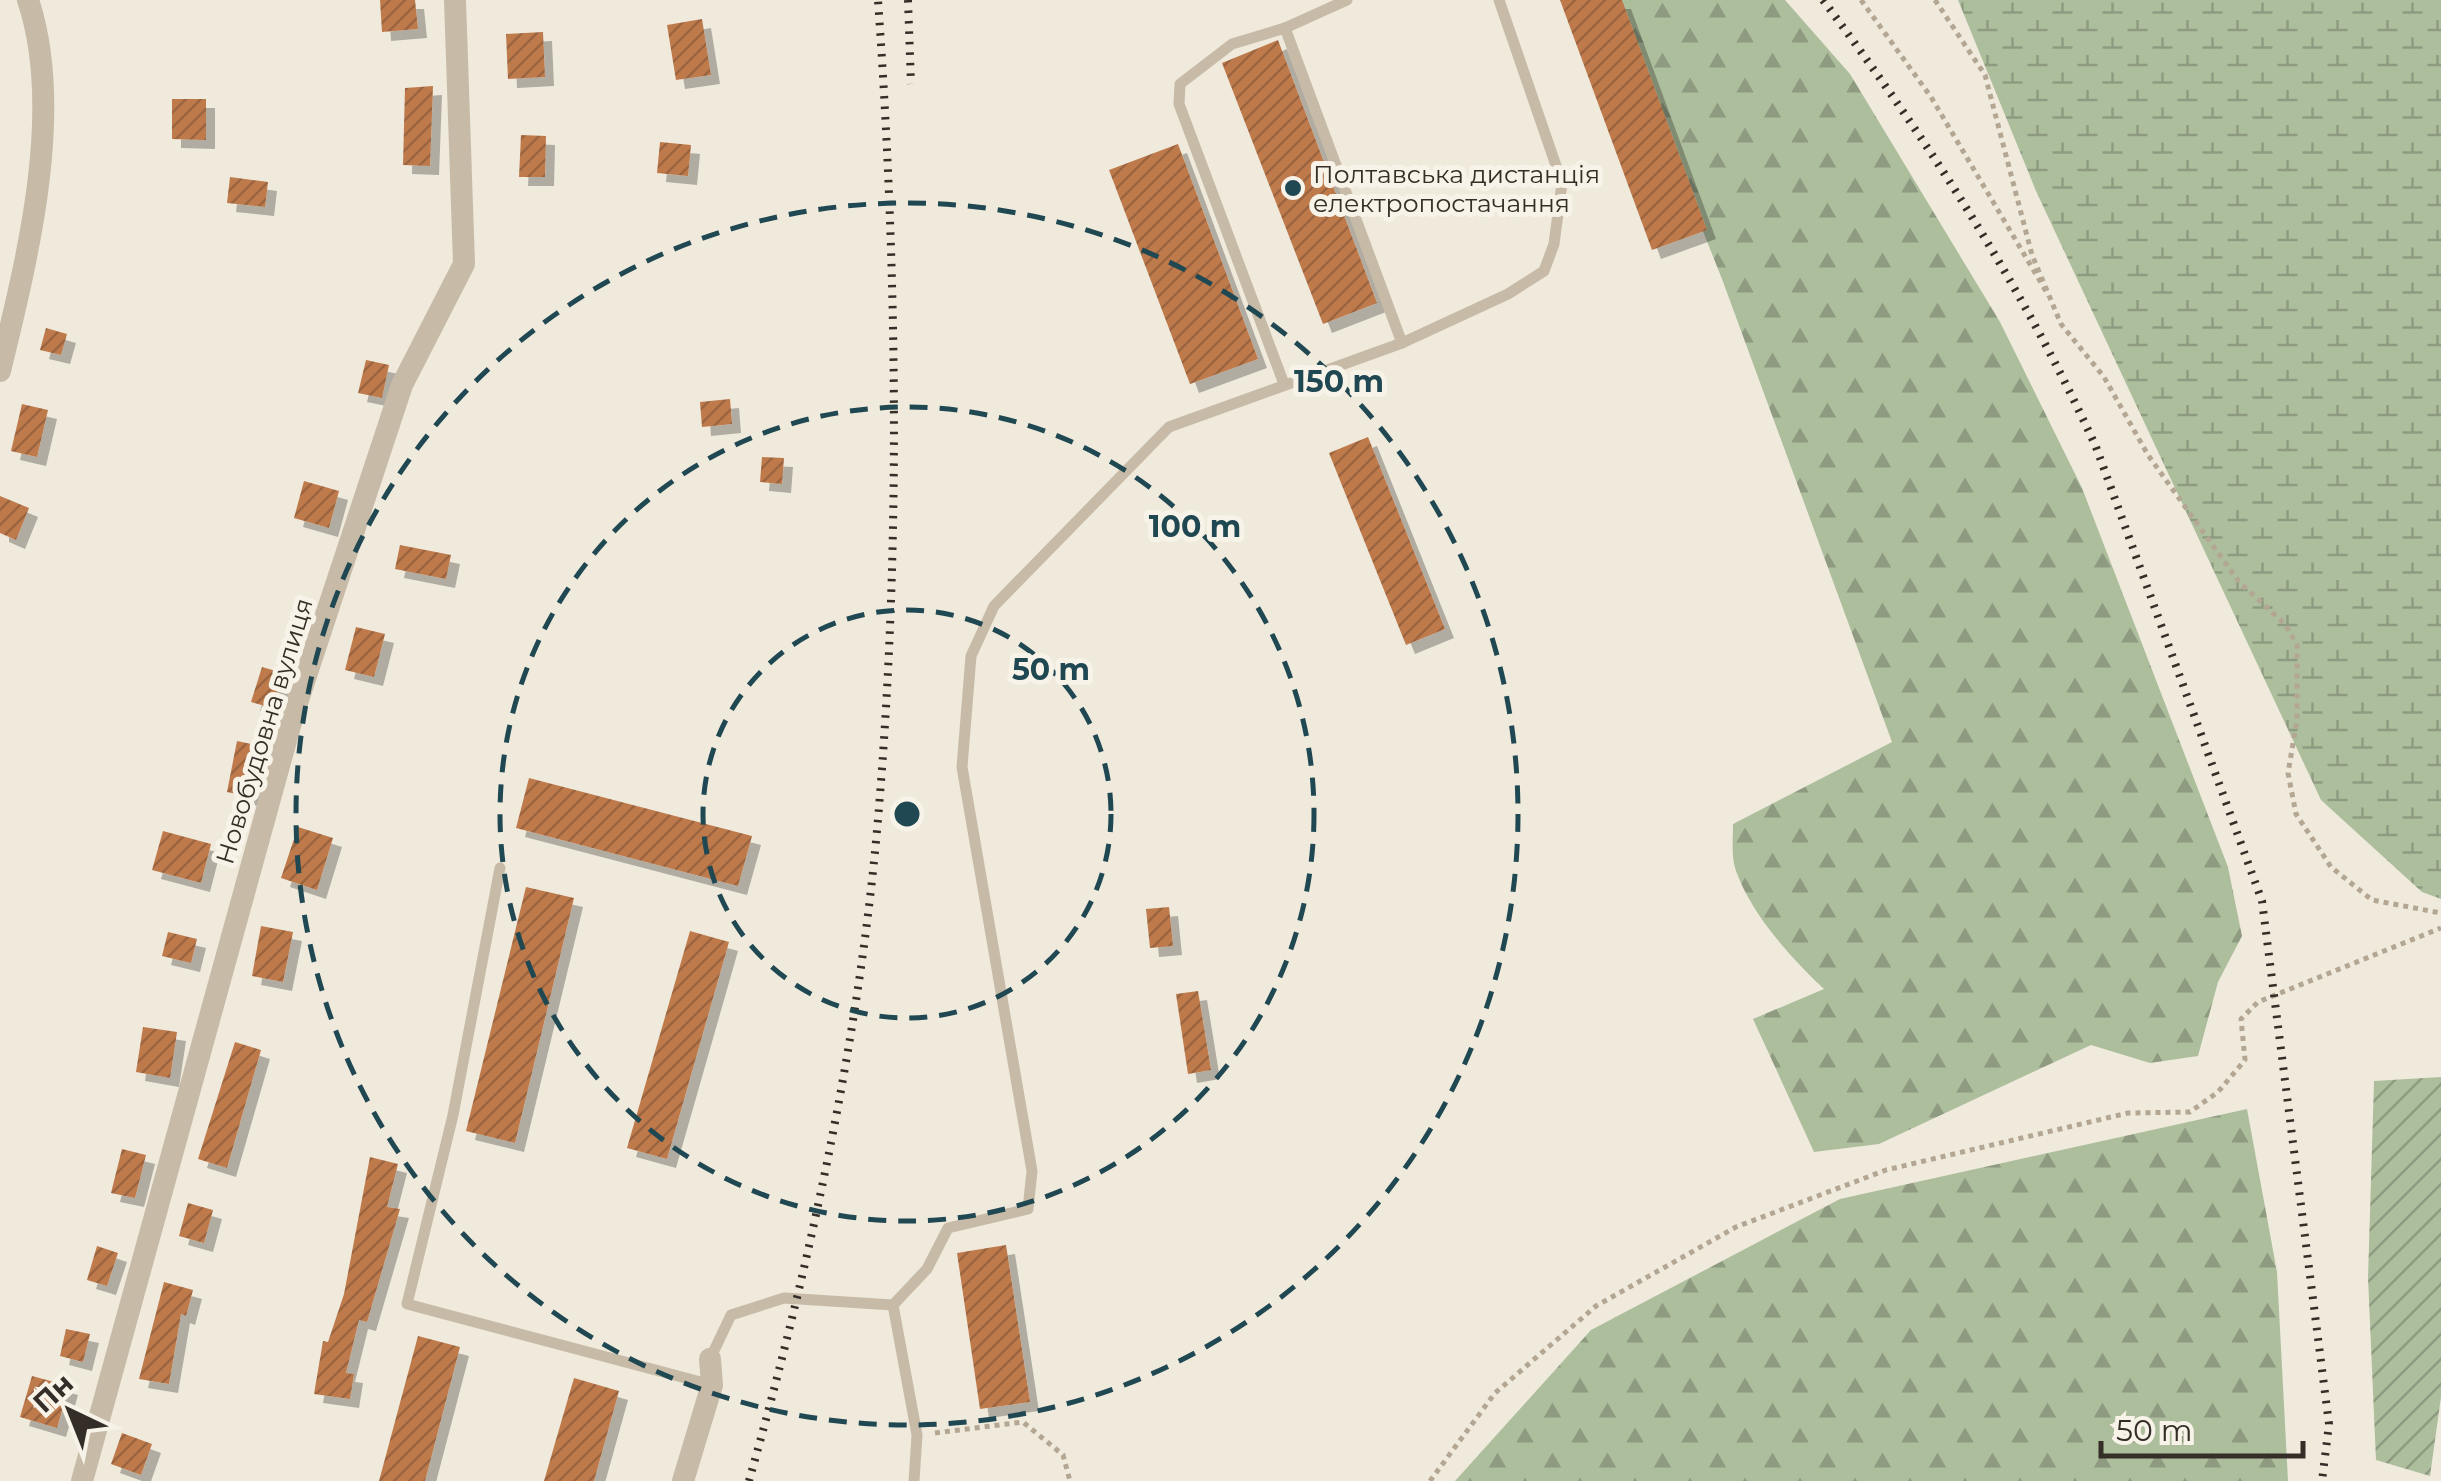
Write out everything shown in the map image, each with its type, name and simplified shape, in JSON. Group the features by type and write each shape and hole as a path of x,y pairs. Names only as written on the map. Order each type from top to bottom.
{"street":[{"path":"0,370 25,266 36,182 42,47 28,0"},
{"name":"Новобудовна вулиця","path":"82,1481 293,716 402,385 464,264 455,0"},
{"path":"684,1481 712,1385 710,1359"}],"lane":[{"path":"1284,384 1179,104 1180,84 1195,68 1232,44 1285,28 1346,0"},
{"path":"710,1359 731,1315 784,1298 892,1305 927,1269 948,1228 1004,1218 1028,1209 1032,1172 962,767 971,656 994,606 1169,426 1402,344 1508,294 1544,271 1554,244 1562,182 1498,0"},
{"path":"1285,28 1402,344"},
{"path":"500,868 452,1115 407,1304 712,1385"},
{"path":"892,1305 917,1435 914,1481"}],"path":[{"path":"1861,0 1931,97 2061,317"},
{"path":"1935,0 1985,75 2032,255 2066,331 2104,377 2148,455 2239,582 2285,624 2297,645 2297,720 2288,773 2296,814 2331,868 2372,900 2441,912"},
{"path":"1430,1481 1495,1393 1596,1306 1736,1227 1886,1170 2128,1113 2190,1112 2218,1092 2246,1060 2241,1019 2258,1002 2441,928"},
{"path":"917,1435 1023,1422 1063,1455 1070,1481"}],"green space":[{"path":"1611,0 1785,0 1850,74 2000,322 2082,488 2228,867 2242,936 2218,982 2198,1056 2150,1063 2091,1045 1879,1144 1814,1152 1753,1019 1824,989 1785,949 1752,904 1734,866 1733,824 1892,742 1722,279"},
{"path":"1958,0 2441,0 2441,899 2422,892 2321,800 2036,191"},
{"path":"2441,1077 2441,1397 2430,1476 2376,1460 2368,1278 2374,1081"},
{"path":"2247,1109 2277,1272 2288,1481 1455,1481 1591,1330 1840,1199"}],"building":[{"path":"380,0 415,0 418,29 382,32"},
{"path":"1560,0 1622,0 1707,230 1652,250"},
{"path":"702,19 711,75 676,80 667,25"},
{"path":"543,32 545,77 508,79 506,34"},
{"path":"1278,40 1377,303 1323,324 1222,63"},
{"path":"433,86 430,166 403,165 405,88"},
{"path":"172,99 206,99 206,140 172,139"},
{"path":"521,135 546,136 545,177 519,177"},
{"path":"660,142 691,145 688,176 657,173"},
{"path":"1178,144 1258,359 1190,384 1109,170"},
{"path":"230,177 268,182 265,207 227,203"},
{"path":"46,328 67,334 61,355 40,350"},
{"path":"366,360 389,365 382,398 358,393"},
{"path":"730,399 732,424 702,427 700,402"},
{"path":"22,404 48,410 37,457 11,451"},
{"path":"1368,437 1445,629 1406,645 1329,453"},
{"path":"762,457 784,458 782,484 760,482"},
{"path":"304,481 339,491 329,528 294,518"},
{"path":"0,496 29,508 16,540 0,533"},
{"path":"400,545 451,555 446,579 395,569"},
{"path":"356,627 385,634 374,677 345,670"},
{"path":"262,667 283,673 272,708 251,702"},
{"path":"237,741 265,747 255,798 227,792"},
{"path":"529,778 752,836 738,886 516,828"},
{"path":"298,827 333,838 317,890 281,878"},
{"path":"163,831 211,844 201,883 152,870"},
{"path":"526,887 574,898 515,1143 466,1131"},
{"path":"1169,907 1173,946 1150,948 1146,909"},
{"path":"261,926 293,932 283,982 252,976"},
{"path":"690,931 729,942 667,1159 627,1148"},
{"path":"168,932 197,939 191,963 162,956"},
{"path":"1198,991 1211,1070 1188,1074 1176,994"},
{"path":"143,1027 177,1032 170,1078 136,1072"},
{"path":"235,1042 261,1050 227,1168 198,1159"},
{"path":"122,1149 146,1155 135,1198 111,1193"},
{"path":"370,1157 398,1164 387,1207 400,1209 367,1322 359,1320 346,1373 354,1374 350,1399 314,1394 323,1341 328,1342 344,1294"},
{"path":"188,1203 213,1210 204,1243 179,1236"},
{"path":"1006,1245 1030,1402 980,1409 957,1253"},
{"path":"97,1246 118,1253 107,1286 87,1280"},
{"path":"164,1282 193,1290 186,1316 181,1314 169,1384 139,1379"},
{"path":"66,1329 90,1334 83,1362 60,1356"},
{"path":"418,1336 460,1347 425,1481 379,1481"},
{"path":"32,1376 69,1386 57,1428 20,1417"},
{"path":"574,1378 619,1391 594,1481 544,1481"},
{"path":"122,1433 152,1444 141,1475 111,1464"}],"railway":[{"path":"749,1481 793,1316 830,1147 860,976 879,807 891,606 894,403 889,201 878,0"},
{"path":"908,0 911,84"},
{"path":"1823,0 1971,216 2068,388 2096,447 2262,901 2329,1424 2322,1481"}],"place":[{"name":"Полтавська дистанція електропостачання","path":"1293,188"}]}
